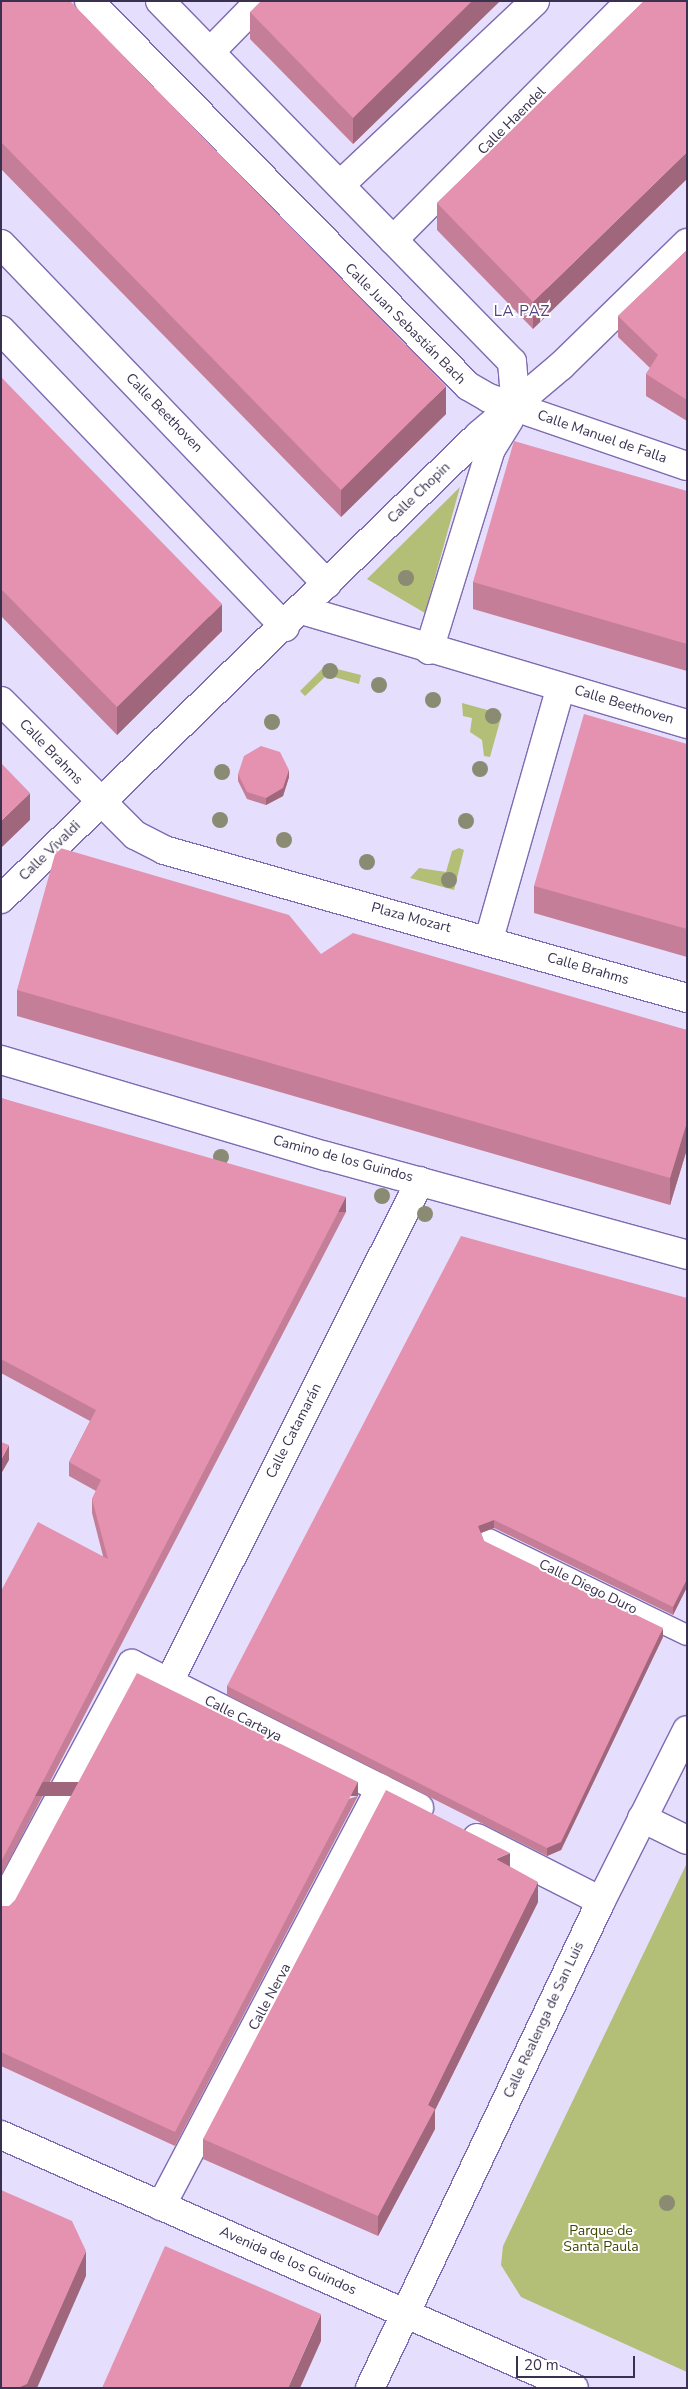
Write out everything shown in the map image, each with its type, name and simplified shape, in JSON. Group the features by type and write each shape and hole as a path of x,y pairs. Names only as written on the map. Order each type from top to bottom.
{"street":[{"name":"Calle Juan Sebastián Bach","path":"89,1 432,353 482,396 516,408"},
{"path":"160,1 512,362 516,408"},
{"path":"210,52 260,1"},
{"path":"340,185 535,1"},
{"name":"Calle Haendel","path":"393,240 630,1"},
{"name":"Calle Chopin","path":"327,584 479,435 516,408 687,243"},
{"name":"Calle Beethoven","path":"1,244 327,584"},
{"path":"1,330 293,618 429,650 561,687 489,939"},
{"name":"Calle Chopin","path":"429,650 491,449 516,408"},
{"name":"Calle Manuel de Falla","path":"516,408 687,466"},
{"path":"101,804 327,584"},
{"name":"Calle Beethoven","path":"561,687 687,724"},
{"name":"Calle Brahms","path":"1,701 101,804"},
{"name":"Calle Vivaldi","path":"1,899 101,804"},
{"name":"Plaza Mozart","path":"101,804 135,835 164,850 489,939"},
{"name":"Calle Brahms","path":"489,939 687,998"},
{"name":"Camino de los Guindos","path":"1,1060 420,1181 686,1252"},
{"name":"Calle Catamarán","path":"169,1682 420,1181"},
{"name":"Calle Cartaya","path":"1,1907 132,1664 600,1900"},
{"name":"Calle Realenga de San Luis","path":"370,2388 600,1900 687,1730"},
{"name":"Calle Nerva","path":"161,2206 380,1788"},
{"path":"642,1818 687,1840"},
{"name":"Avenida de los Guindos","path":"1,2135 574,2388"}],"lane":[{"name":"Calle Diego Duro","path":"489,1539 687,1635"}],"green space":[{"path":"460,487 425,613 367,579"},
{"path":"325,666 361,675 359,684 327,675 305,696 300,691"},
{"path":"462,703 502,714 490,757 484,756 482,740 470,732 472,718 463,716"},
{"path":"459,848 464,850 454,890 410,878 419,868 446,872 452,851"},
{"name":"Parque de Santa Paula","path":"687,1863 687,2372 521,2297 501,2265 503,2246"}],"building":[{"path":"1,1 70,1 446,386 341,490 1,142"},
{"path":"261,1 472,1 353,118 250,12"},
{"path":"644,1 687,1 687,152 533,302 437,203"},
{"path":"687,250 687,400 646,374 658,355 618,316"},
{"path":"1,377 222,604 117,707 1,589"},
{"path":"514,441 687,491 687,644 473,582"},
{"path":"584,714 687,744 687,929 534,886"},
{"path":"261,746 280,752 289,770 283,788 266,798 247,792 238,774 244,756"},
{"path":"1,763 30,793 1,821"},
{"path":"57,847 289,915 321,954 353,933 687,1030 687,1122 670,1178 17,990"},
{"path":"1,1098 346,1197 1,1862 1,1591 38,1522 108,1559 92,1499 101,1480 69,1462 96,1410 1,1359"},
{"path":"461,1236 687,1298 687,1579 673,1607 494,1520 478,1526 484,1541 663,1628 561,1842 547,1848 227,1686"},
{"path":"1,1442 9,1445 1,1460"},
{"path":"137,1673 358,1782 175,2132 1,2052 1,1906 9,1906 15,1900"},
{"path":"386,1790 510,1853 496,1859 538,1882 428,2105 435,2109 378,2216 203,2139"},
{"path":"1,2190 72,2221 86,2251 27,2384 18,2388 1,2388"},
{"path":"165,2246 321,2314 288,2388 102,2388"}],"district":[{"name":"LA PAZ","path":"522,312"}]}
